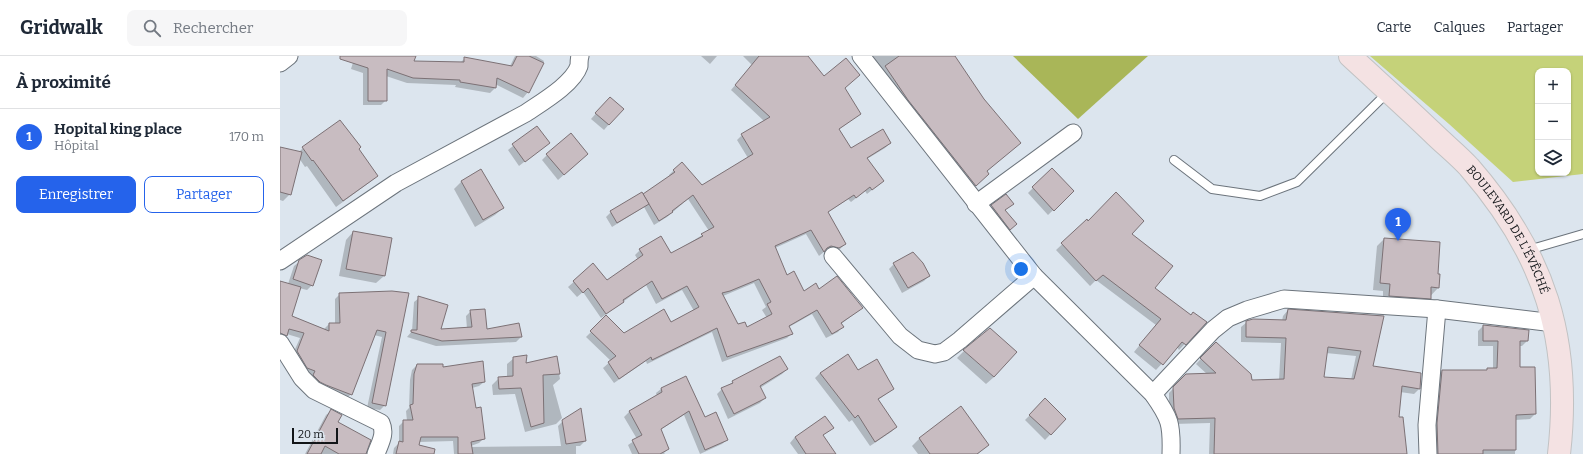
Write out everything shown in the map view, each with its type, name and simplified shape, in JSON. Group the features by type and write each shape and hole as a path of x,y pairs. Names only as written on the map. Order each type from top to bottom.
{"main road":[{"name":"BOULEVARD DE L'ÉVÊCHÉ","path":"1350,56 1468,166 1497,201 1528,250 1544,287 1554,324 1561,363 1563,397 1559,454"}],"street":[{"path":"280,63 289,56"},
{"path":"280,261 396,183 526,113 561,88 573,75 578,66 580,56"},
{"path":"861,56 1034,276 1153,394 1167,414 1172,434 1171,454"},
{"path":"976,204 1073,133"},
{"path":"833,256 900,336 918,350 935,354 944,352 960,340 1034,276"},
{"path":"1153,394 1213,330 1223,322 1234,315 1284,299 1437,309 1554,324"},
{"path":"1428,454 1427,425 1437,309"},
{"path":"280,343 298,373 314,390 380,422 384,434 376,454"}],"lane":[{"path":"1174,160 1212,189 1260,196 1297,182 1389,92"},
{"path":"1528,250 1583,234"}],"green space":[{"path":"1013,56 1148,56 1078,119"},
{"path":"1370,56 1583,56 1583,174 1571,175 1571,68 1535,68 1535,176 1566,176 1513,182 1449,124"}],"building":[{"path":"340,56 416,56 414,61 464,62 464,57 512,66 517,56 529,56 544,63 529,93 497,78 496,88 460,82 460,80 413,78 387,69 387,101 368,101 368,68 340,59"},
{"path":"759,56 808,56 824,76 846,58 860,75 845,88 861,114 839,129 851,148 883,129 891,143 867,158 884,181 872,190 870,187 856,198 854,195 828,212 846,244 839,248 831,246 824,252 811,230 775,246 787,275 794,271 804,291 816,283 819,289 837,276 863,308 841,323 844,327 832,334 817,310 789,326 793,334 727,357 717,328 652,360 651,357 619,379 608,362 616,356 590,331 606,315 624,333 664,309 671,322 699,307 687,286 662,299 652,281 623,300 624,302 606,314 588,288 583,293 573,281 593,263 607,280 643,255 639,249 661,236 671,253 703,236 701,234 714,227 693,195 672,211 673,212 659,221 643,194 675,172 673,170 682,162 702,185 753,154 741,134 770,117 735,85","holes":["759,279 771,302 767,304 772,314 747,327 745,322 738,324 722,293"]},
{"path":"899,56 955,56 984,99 1021,143 987,171 989,174 976,186 908,100 885,66"},
{"path":"610,97 624,109 609,125 595,113"},
{"path":"340,120 361,147 359,149 378,176 343,201 302,147"},
{"path":"537,126 550,143 525,162 512,144"},
{"path":"571,133 588,154 564,175 546,154"},
{"path":"280,147 302,152 291,195 280,192"},
{"path":"1052,168 1074,191 1054,211 1032,187"},
{"path":"481,169 504,208 483,220 461,181"},
{"path":"642,192 649,204 617,223 610,211"},
{"path":"1116,192 1144,221 1132,234 1173,266 1155,288 1191,315 1193,312 1207,322 1186,345 1182,342 1163,365 1139,345 1161,319 1103,275 1096,281 1061,243 1087,219 1088,221"},
{"path":"1006,194 1014,204 1005,210 1017,224 1010,230 991,205"},
{"path":"353,231 392,238 385,276 346,269"},
{"path":"1384,238 1440,242 1438,274 1440,274 1439,288 1431,287 1431,299 1389,296 1390,284 1380,283"},
{"path":"913,252 923,263 930,276 908,288 893,263"},
{"path":"307,255 322,260 313,286 293,279 299,260"},
{"path":"280,281 301,287 292,316 329,331 329,323 340,323 339,293 392,291 409,293 386,406 372,403 386,332 377,330 352,395 326,385 320,382 313,375 315,371 307,368 297,351 304,333 289,329 287,336 280,333"},
{"path":"418,296 448,305 441,329 472,327 470,310 485,309 487,329 519,323 522,337 442,341 411,332 411,330 417,330"},
{"path":"1288,309 1384,316 1373,366 1421,373 1420,389 1402,386 1399,417 1403,417 1407,454 1214,454 1215,418 1178,419 1174,408 1173,387 1186,374 1216,373 1200,358 1216,342 1251,374 1252,380 1284,379 1286,338 1246,337 1246,321 1253,319 1286,320","holes":["1328,347 1361,351 1354,379 1324,377"]},
{"path":"1483,325 1529,330 1528,341 1520,341 1520,367 1535,367 1536,414 1516,415 1516,450 1483,450 1483,454 1438,454 1437,423 1442,370 1487,370 1487,368 1497,368 1498,341 1483,341"},
{"path":"990,328 1017,352 994,377 963,350"},
{"path":"848,354 858,370 877,359 894,389 878,399 897,427 875,442 858,415 855,418 820,373"},
{"path":"527,355 526,363 557,356 560,374 543,375 544,423 531,427 521,388 499,389 498,377 513,376 513,357"},
{"path":"780,356 788,369 760,386 766,398 734,414 721,388 733,383 732,381"},
{"path":"483,361 485,382 472,384 476,408 481,407 485,439 471,442 473,454 458,454 458,437 421,437 419,445 435,449 434,454 396,454 399,441 403,442 403,420 413,420 410,405 413,404 414,374 417,364 443,364 443,367"},
{"path":"686,376 705,417 716,412 728,440 705,450 689,411 661,429 669,449 660,454 639,454 632,440 642,435 629,411 662,392 661,388"},
{"path":"1045,398 1066,419 1051,435 1029,415"},
{"path":"961,406 989,445 977,454 930,454 919,438"},
{"path":"581,408 586,441 566,444 562,420"},
{"path":"331,409 342,415 338,422 371,440 366,454 339,454 325,446 321,454 307,454"},
{"path":"825,416 834,428 823,435 836,454 806,454 795,437"}],"place":[{"name":"Hopital king place","path":"1398,241"}]}
